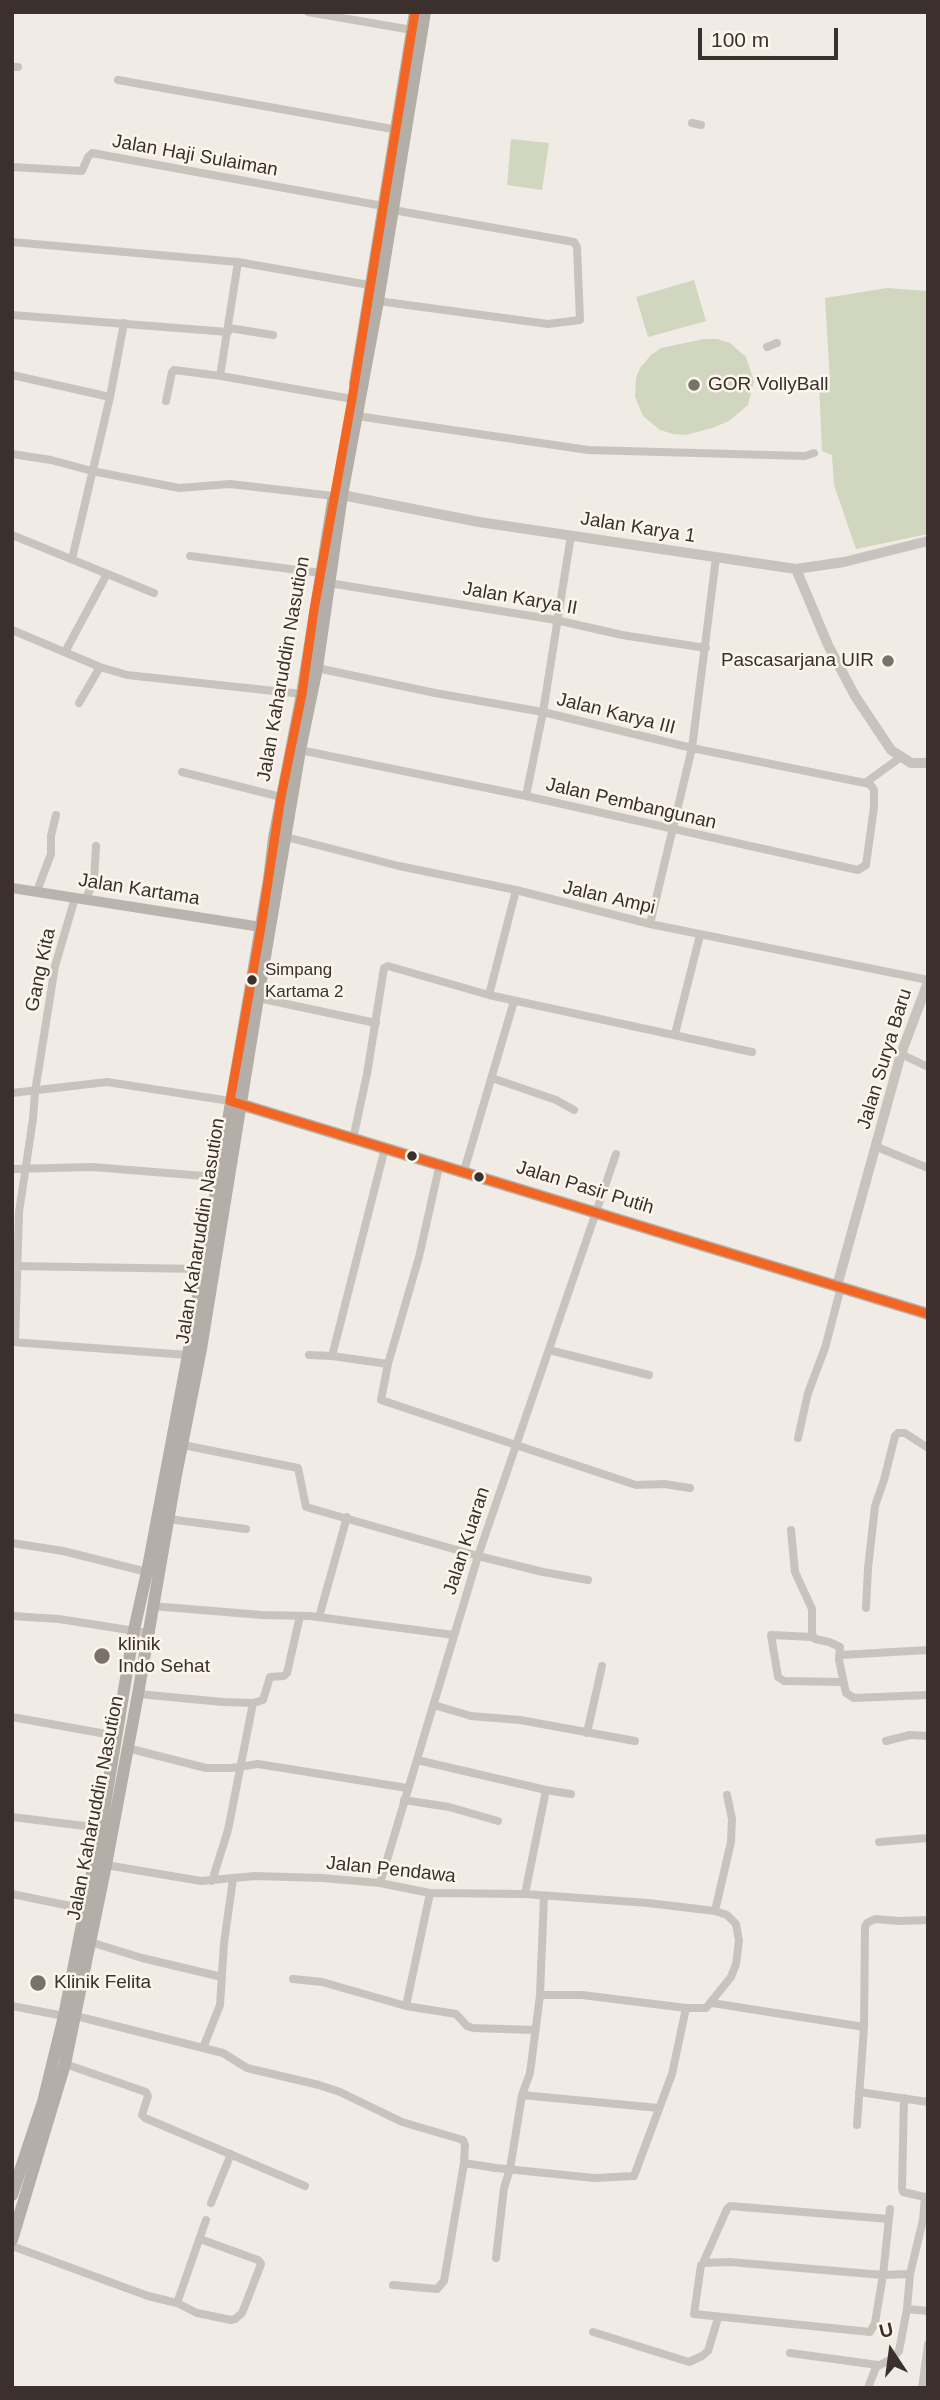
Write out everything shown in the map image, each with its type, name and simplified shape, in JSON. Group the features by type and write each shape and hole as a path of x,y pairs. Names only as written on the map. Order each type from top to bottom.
{"highway":[{"name":"Jalan Kaharuddin Nasution","path":"338,495 379,300 388,208 415,12"},
{"name":"Jalan Kaharuddin Nasution","path":"400,130 425,12"},
{"name":"Jalan Kaharuddin Nasution","path":"12,2195 18,2165 43,2102 70,2016 90,1942 106,1865 201,1349 281,797 325,578 369,285 388,208"},
{"name":"Jalan Kaharuddin Nasution","path":"12,2240 65,2064 85,1909 134,1630 148,1572 218,1177 258,998 300,750 317,668 319,610"},
{"name":"Jalan Pasir Putih","path":"235,1102 928,1314"}],"main road":[{"name":"Jalan Kartama","path":"12,888 261,927"}],"street":[{"path":"308,12 412,30"},
{"path":"118,80 400,130"},
{"name":"Jalan Haji Sulaiman","path":"12,167 82,171 92,153 388,208"},
{"path":"379,300 548,324 580,320 577,247 574,242 388,208"},
{"path":"12,242 238,262 369,285"},
{"path":"221,373 238,262"},
{"path":"12,315 273,335"},
{"path":"72,559 110,397 124,323"},
{"path":"767,347 777,343"},
{"path":"166,401 173,370 221,373 352,399"},
{"path":"12,375 110,397"},
{"path":"356,416 588,450 805,456 814,453"},
{"path":"12,454 178,488 230,484 338,495"},
{"name":"Jalan Karya 1","path":"338,495 479,522 796,569 844,562 928,541"},
{"path":"12,535 154,593"},
{"path":"526,796 543,712 571,535"},
{"name":"Jalan Karya II","path":"190,556 706,648"},
{"path":"650,924 692,748 716,558"},
{"path":"796,569 828,645 855,696 891,750 911,762 928,763"},
{"path":"65,652 107,574"},
{"path":"12,630 100,667 143,678 302,694"},
{"path":"79,703 100,667"},
{"name":"Jalan Karya III","path":"317,668 543,712 692,748 865,783"},
{"name":"Jalan Pembangunan","path":"300,750 862,869 866,865 874,807 874,790 870,784 865,783"},
{"path":"865,783 901,757"},
{"path":"182,772 281,797"},
{"path":"37,891 51,855 56,815"},
{"name":"Jalan Ampi","path":"286,837 650,924 928,981"},
{"name":"Gang Kita","path":"14,1342 17,1241 35,1092 55,966 80,899 94,881 96,846"},
{"path":"489,995 516,890"},
{"path":"676,1034 700,935"},
{"path":"353,1139 386,966 514,1001 752,1052"},
{"name":"Jalan Surya Baru","path":"839,1287 901,1054 928,981"},
{"path":"258,998 376,1023"},
{"path":"464,1171 514,1001"},
{"path":"901,1054 928,1067"},
{"path":"492,1078 556,1100 574,1110"},
{"path":"12,1093 107,1082 235,1102"},
{"name":"Jalan Surya Baru","path":"877,1147 928,1168"},
{"path":"332,1356 385,1148"},
{"name":"Jalan Kuaran","path":"380,1883 478,1556 518,1446 616,1154"},
{"path":"440,1163 419,1257 380,1396 384,1403 636,1485 664,1484 690,1488"},
{"path":"12,1169 92,1167 218,1177"},
{"path":"15,1266 203,1269"},
{"path":"798,1438 803,1410 825,1348 839,1287"},
{"path":"14,1342 188,1355"},
{"path":"549,1350 649,1375"},
{"path":"309,1355 388,1364"},
{"path":"866,1608 867,1568 875,1506 895,1436 905,1433 928,1448"},
{"path":"183,1445 299,1468 306,1507 478,1556 588,1580"},
{"path":"319,1617 347,1517"},
{"path":"168,1519 246,1529"},
{"path":"791,1530 795,1572 812,1609 813,1637"},
{"path":"12,1543 63,1551 148,1572"},
{"path":"152,1606 319,1617 454,1635"},
{"path":"12,1616 59,1619 148,1633"},
{"path":"138,1694 253,1703 265,1698 270,1677 284,1676 287,1673 300,1616"},
{"path":"843,1682 784,1681 778,1677 771,1635 813,1637 840,1647 839,1660 846,1693 854,1698 928,1695"},
{"path":"841,1655 928,1650"},
{"path":"587,1733 602,1666"},
{"path":"212,1881 228,1830 253,1703"},
{"path":"434,1705 471,1716 520,1720 635,1741"},
{"path":"12,1717 117,1737"},
{"path":"886,1741 909,1735 928,1736"},
{"path":"127,1748 205,1768 242,1768 258,1764 407,1788"},
{"path":"417,1760 571,1794"},
{"path":"525,1894 546,1790"},
{"path":"540,1995 583,1995 704,2009 712,2003 734,1971 739,1941 736,1924 727,1915 715,1911 731,1842 732,1819 727,1795"},
{"path":"404,1800 449,1807 498,1821"},
{"path":"12,1817 100,1828"},
{"path":"879,1842 928,1838"},
{"name":"Jalan Pendawa","path":"106,1865 212,1881 255,1876 322,1878 380,1883 430,1893 525,1894 715,1911"},
{"path":"203,2048 220,2005 233,1879"},
{"path":"405,2006 430,1893"},
{"path":"12,1894 85,1909"},
{"path":"496,2258 504,2188 510,2169 522,2095 530,2073 540,1995 544,1896"},
{"path":"857,2125 864,2027 865,1927 867,1923 879,1919 928,1920"},
{"path":"90,1942 222,1978"},
{"path":"293,1979 322,1982 405,2006 456,2014 467,2026 473,2028 535,2030"},
{"path":"712,2003 864,2027"},
{"path":"12,2006 70,2016 223,2053 247,2068 319,2085 340,2092 402,2122 459,2138 465,2145 464,2163 443,2284 437,2289 393,2284"},
{"path":"464,2163 594,2178 631,2177 638,2168 677,2057 686,2008"},
{"path":"65,2064 146,2092 148,2095 142,2115 145,2119 305,2186"},
{"path":"859,2092 928,2102"},
{"path":"522,2095 659,2108"},
{"path":"868,2388 873,2371 878,2365 893,2358 899,2351 910,2274 925,2220 925,2197 904,2192 902,2188 904,2098"},
{"path":"211,2203 231,2154"},
{"path":"889,2220 727,2208 701,2264 694,2314 867,2332 873,2329 883,2274 889,2220 890,2209"},
{"path":"177,2303 206,2220"},
{"path":"12,2246 148,2296 177,2303 197,2313 233,2320 242,2313 261,2267 258,2260 200,2239"},
{"path":"703,2263 730,2262 910,2274"},
{"path":"907,2309 928,2312"},
{"path":"593,2332 689,2362 708,2351 718,2318"},
{"path":"922,2388 928,2344"},
{"path":"790,2353 878,2365"}],"green space":[{"path":"511,139 549,143 542,190 507,185"},
{"path":"694,280 706,321 648,337 636,297"},
{"path":"887,288 928,291 928,534 856,549 834,485 832,455 822,451 819,382 830,380 825,298"},
{"name":"GOR VollyBall","path":"704,339 730,343 746,357 754,381 748,405 729,421 712,428 686,435 660,430 643,416 635,397 636,378 640,368 661,348"}],"transit line":[{"path":"415,12 302,694 281,797 230,1101 928,1314"}],"place":[{"name":"GOR VollyBall","path":"694,385"},
{"name":"Pascasarjana UIR","path":"888,661"},
{"name":"Simpang Kartama 2","path":"252,980"},
{"name":"klinik Indo Sehat","path":"102,1656"},
{"name":"Klinik Felita","path":"38,1983"}]}
